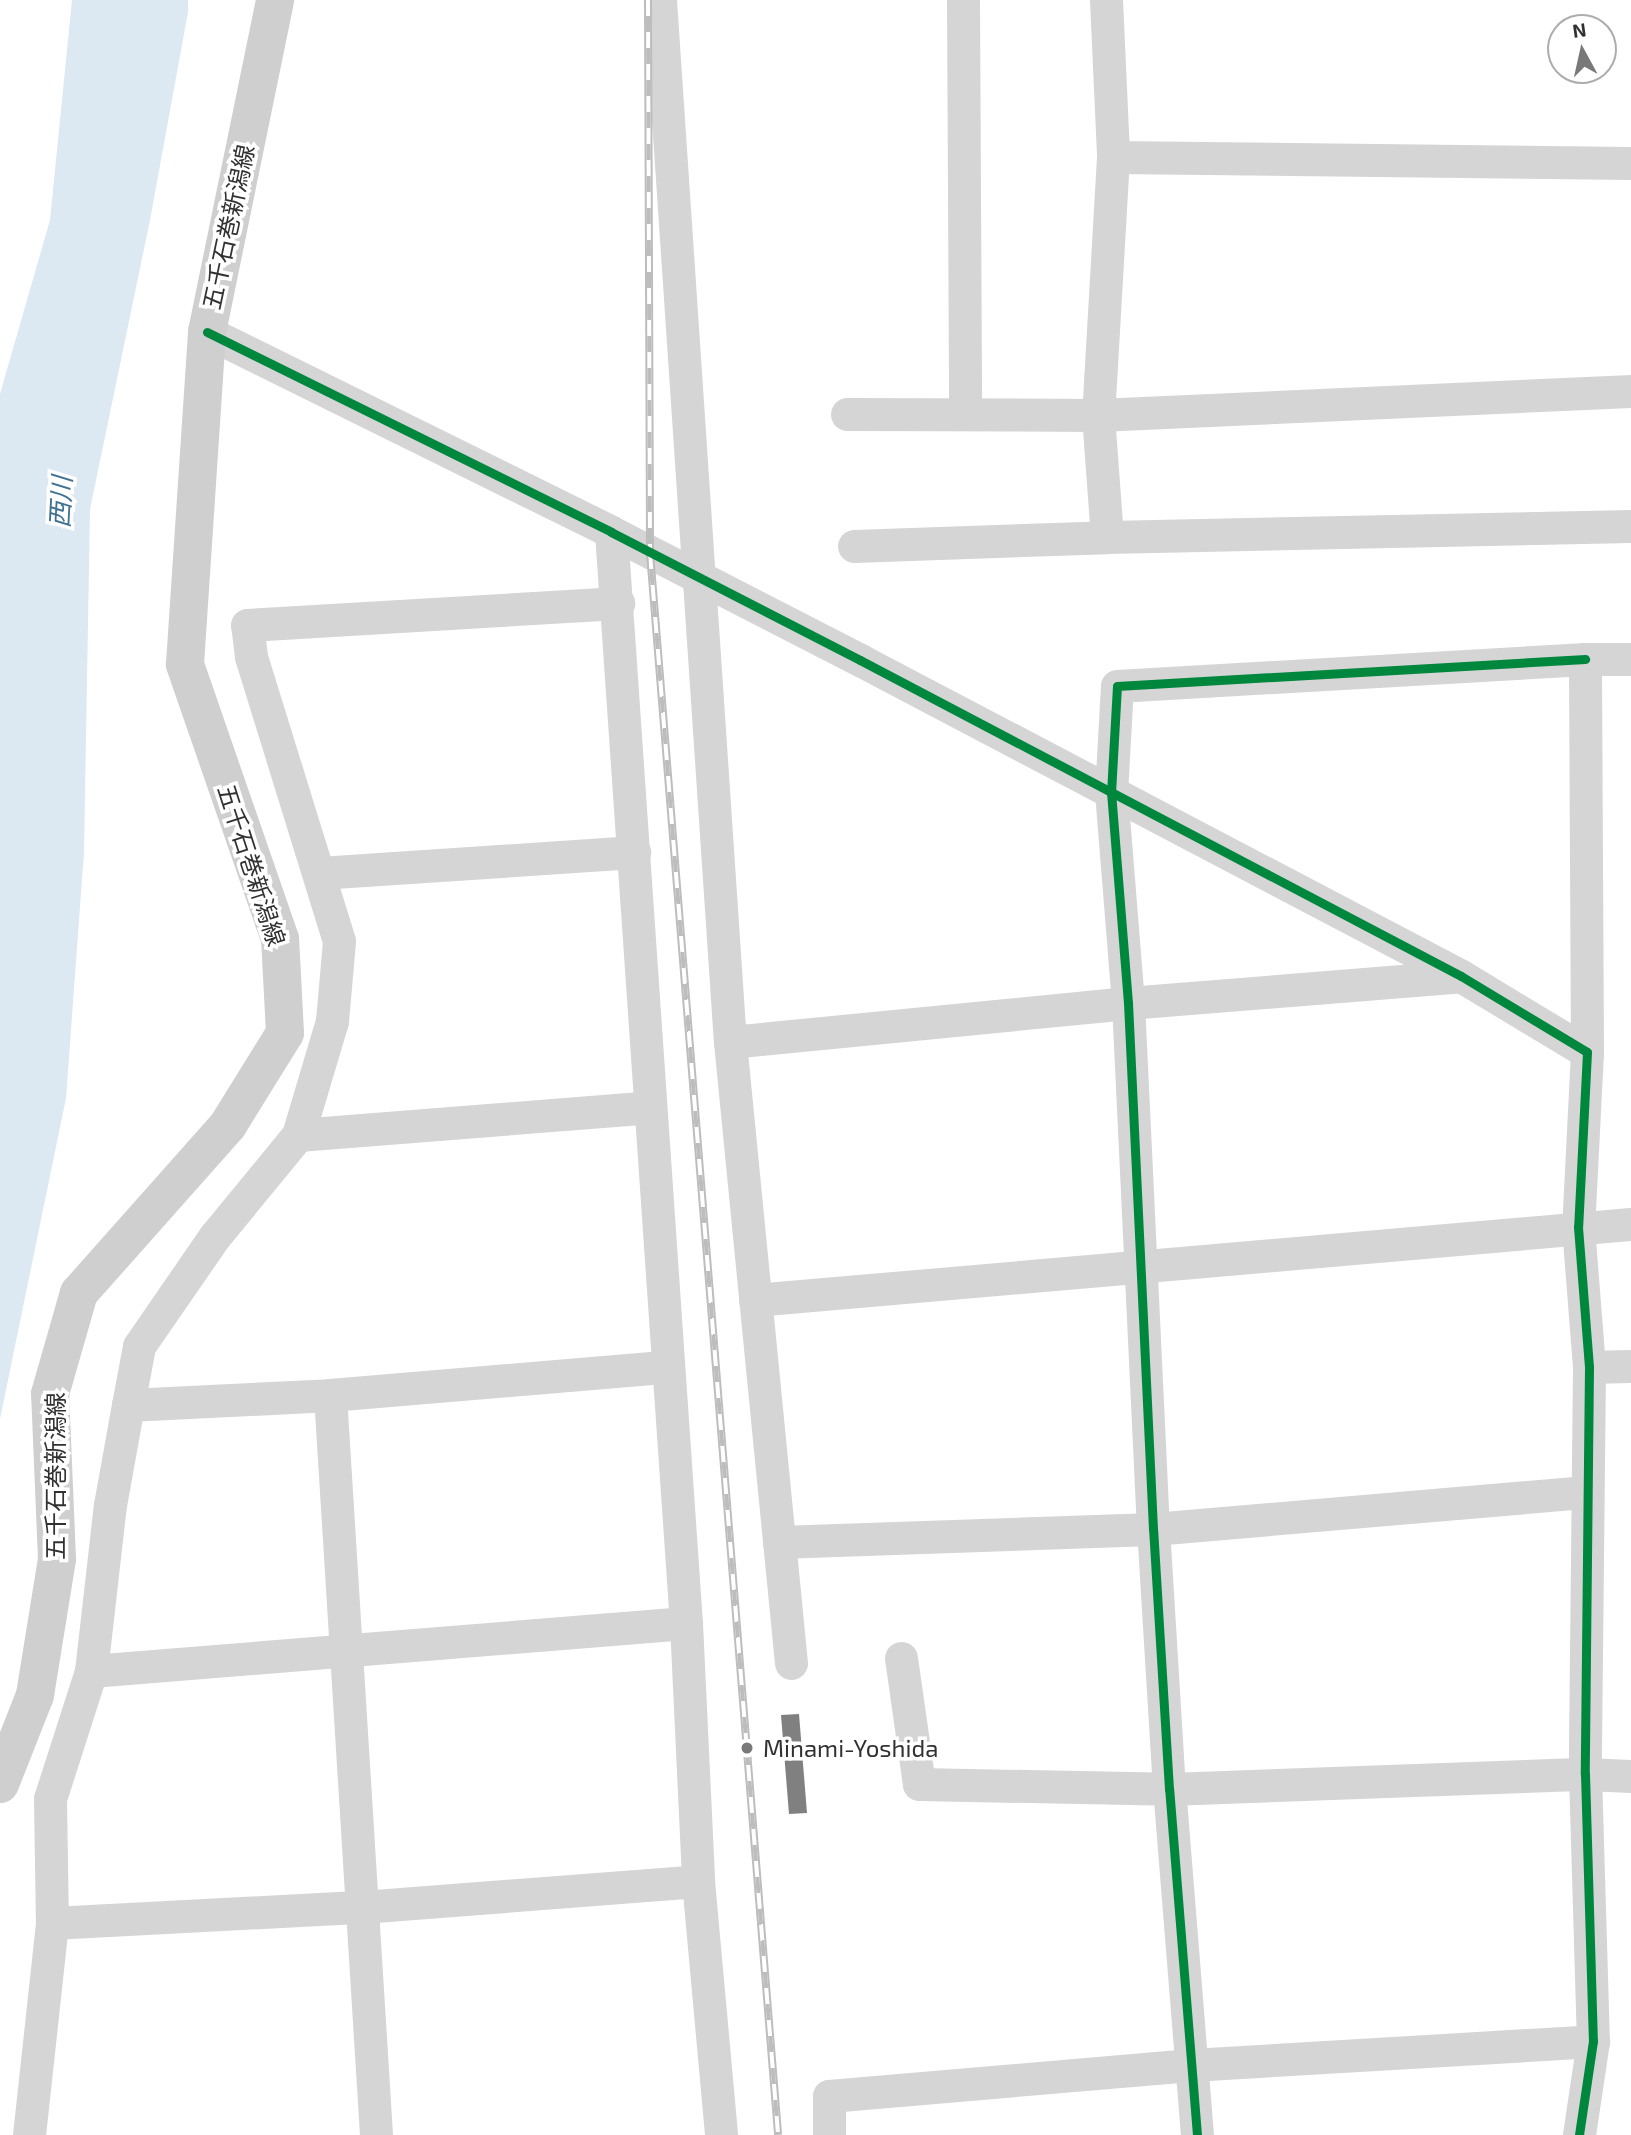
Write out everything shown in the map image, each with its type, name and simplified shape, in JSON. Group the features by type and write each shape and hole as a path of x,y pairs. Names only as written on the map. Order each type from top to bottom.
{"main road":[{"name":"五千石巻新潟線","path":"0,1784 35,1695 57,1559 50,1394 79,1293 228,1125 285,1033 280,939 186,664 206,332 275,0"}],"street":[{"path":"660,0 730,1042 790,1663"},
{"path":"963,0 965,413"},
{"path":"1106,0 1113,157 1098,415 1107,537"},
{"path":"1113,157 1631,163"},
{"path":"206,332 611,532 1461,976 1587,1052"},
{"path":"847,414 1098,415 1631,391"},
{"path":"854,546 1107,537 1631,526"},
{"path":"611,532 618,603 666,1367 686,1623 698,1881 721,2135"},
{"path":"29,2135 52,1923 50,1799 91,1671 110,1505 139,1346 215,1236 298,1135 332,1021 339,940 251,656 247,625 618,603"},
{"path":"1197,2135 1169,1789 1153,1528 1128,1003 1111,793 1117,686 1631,659"},
{"path":"1579,2135 1593,2041 1585,1774 1586,1492 1590,1367 1578,1227 1587,1052 1585,660"},
{"path":"319,873 634,852"},
{"path":"730,1042 1128,1003 1461,976"},
{"path":"298,1135 650,1107"},
{"path":"755,1300 1631,1224"},
{"path":"1590,1367 1631,1366"},
{"path":"128,1405 330,1395 666,1367"},
{"path":"330,1395 376,2135"},
{"path":"779,1542 1153,1528 1586,1492"},
{"path":"91,1671 686,1623"},
{"path":"901,1658 919,1784 1169,1789 1585,1774 1631,1776"},
{"path":"52,1923 362,1907 698,1881"},
{"path":"829,2135 829,2096 1191,2065 1593,2041"}],"water":[{"name":"西川","path":"72,0 188,0 188,12 150,220 90,509 84,852 66,1098 0,1419 0,394 50,220"}],"building":[{"path":"799,1714 807,1813 789,1814 781,1715"}],"railway":[{"path":"648,0 650,553 778,2135"}],"cycle path":[{"path":"207,332 611,532 860,660 1461,976 1587,1052 1578,1227 1589,1367 1585,1774 1593,2041 1579,2135"},
{"path":"1197,2135 1169,1789 1153,1529 1128,1003 1111,793 1117,686 1585,659"}],"place":[{"name":"Minami-Yoshida","path":"747,1748"}]}
